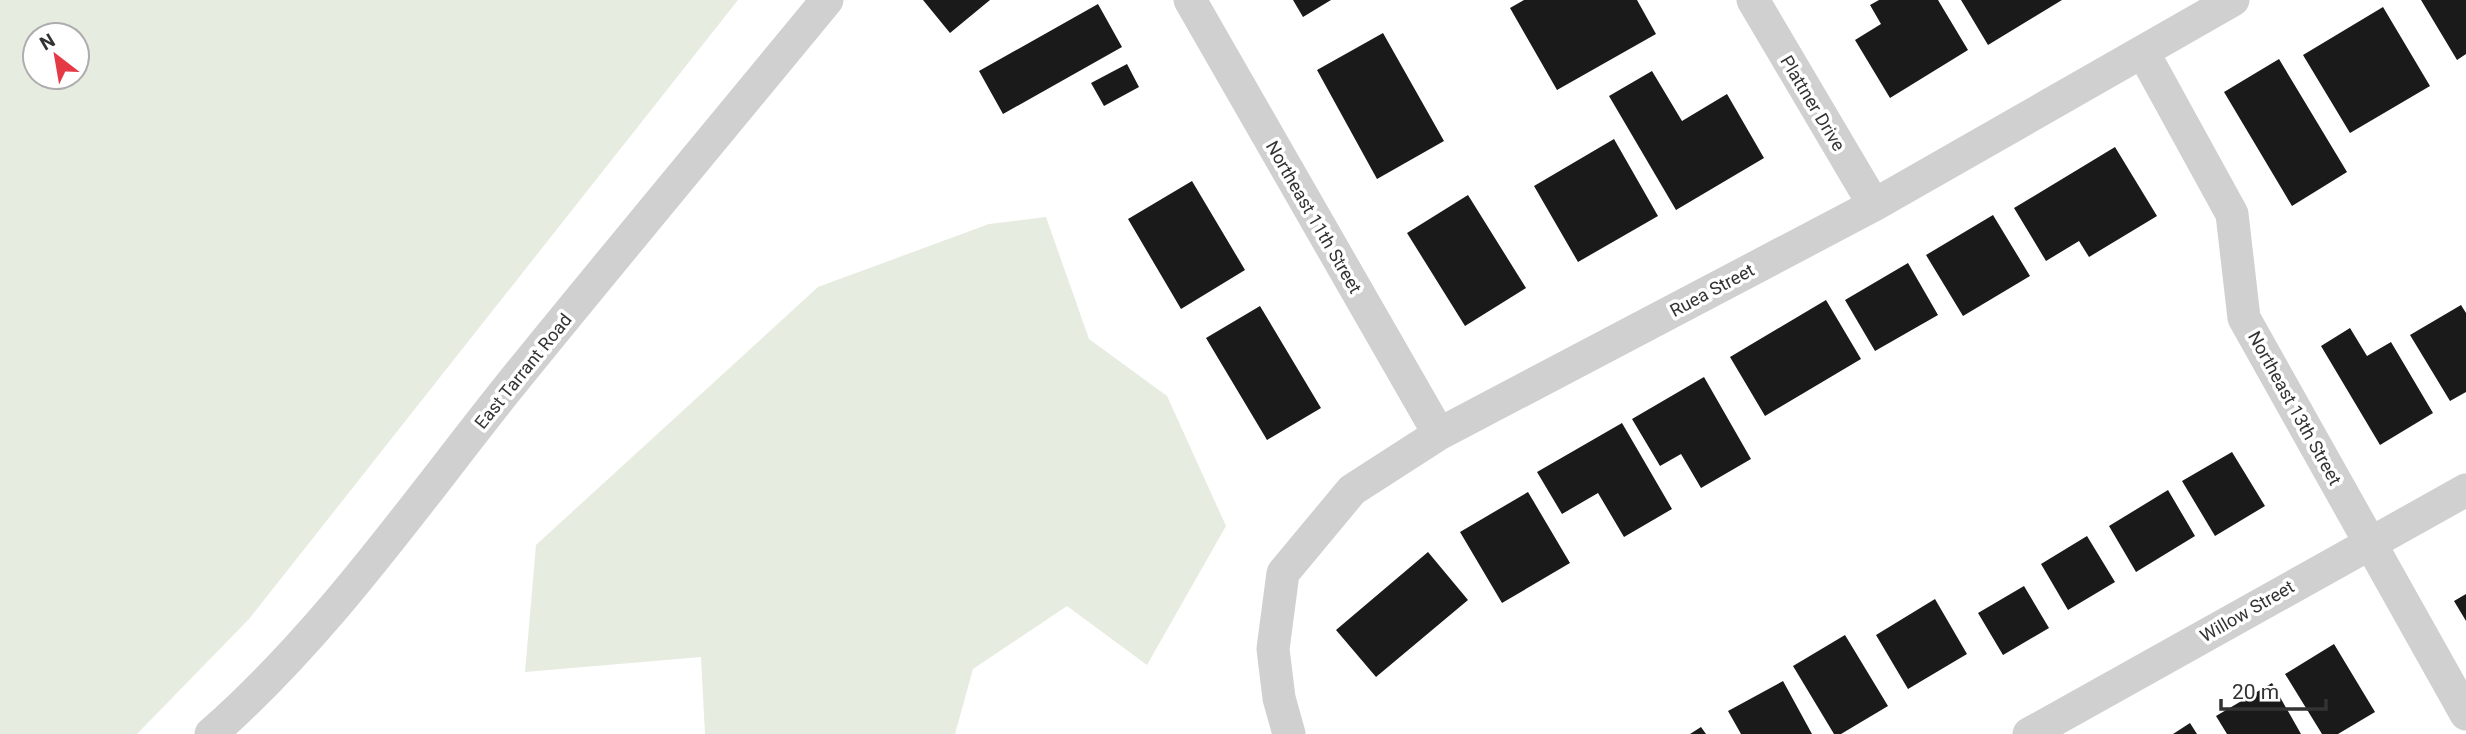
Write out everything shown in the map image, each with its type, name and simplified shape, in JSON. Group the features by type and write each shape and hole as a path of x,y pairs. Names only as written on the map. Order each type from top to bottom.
{"street":[{"name":"East Tarrant Road","path":"211,734 252,698 371,563 507,390 827,0"},
{"name":"Northeast 11th Street","path":"1190,0 1438,434"},
{"name":"Plattner Drive","path":"1753,0 1874,205"},
{"name":"Ruea Street","path":"1289,734 1279,698 1273,649 1283,573 1352,490 1438,434 1874,205 2233,0"},
{"name":"Northeast 13th Street","path":"2143,52 2232,214 2244,318 2466,714"},
{"name":"Willow Street","path":"2029,734 2466,489"}],"shaded area":[{"path":"0,0 738,0 249,619 137,734 0,734"},
{"path":"1046,217 1089,339 1167,396 1226,526 1147,665 1067,606 973,669 955,734 705,734 701,657 525,672 536,545 818,287 989,224"}],"building":[{"path":"923,0 990,0 950,33"},
{"path":"1293,0 1331,0 1303,17"},
{"path":"1524,0 1637,0 1656,34 1557,90 1510,8"},
{"path":"1879,0 1938,0 1968,50 1890,98 1855,40 1881,24 1870,5"},
{"path":"1961,0 2062,0 1988,45"},
{"path":"2421,0 2466,0 2466,54 2457,60"},
{"path":"1098,4 1122,47 1003,114 979,71"},
{"path":"2383,7 2430,86 2350,133 2303,55"},
{"path":"1383,33 1444,141 1377,179 1317,70"},
{"path":"2279,59 2347,172 2292,206 2224,92"},
{"path":"1127,64 1139,87 1104,106 1091,83"},
{"path":"1652,71 1682,121 1727,94 1764,158 1676,210 1609,96"},
{"path":"1614,139 1658,216 1578,262 1534,186"},
{"path":"2115,147 2157,216 2089,257 2079,241 2046,261 2014,208"},
{"path":"1192,181 1245,270 1181,309 1128,219"},
{"path":"1468,195 1526,288 1465,326 1407,233"},
{"path":"1993,215 2030,276 1963,316 1926,255"},
{"path":"1908,263 1938,315 1875,351 1845,300"},
{"path":"1826,300 1861,359 1765,416 1730,357"},
{"path":"2461,305 2466,313 2466,392 2450,401 2410,335"},
{"path":"1260,306 1321,408 1267,440 1206,338"},
{"path":"2350,328 2367,356 2391,342 2433,413 2380,445 2321,346"},
{"path":"1704,377 1751,459 1701,488 1681,454 1660,466 1632,419"},
{"path":"1622,423 1672,509 1624,537 1598,493 1562,514 1537,472"},
{"path":"2232,452 2265,506 2215,536 2182,481"},
{"path":"2168,490 2195,536 2136,572 2109,526"},
{"path":"1528,492 1570,563 1502,603 1460,532"},
{"path":"2087,536 2115,582 2068,610 2041,564"},
{"path":"1428,552 1468,600 1376,677 1336,630"},
{"path":"2024,586 2049,628 2003,655 1978,613"},
{"path":"2466,594 2466,621 2454,601"},
{"path":"1935,599 1967,654 1908,689 1876,635"},
{"path":"1845,635 1888,706 1841,734 1834,734 1793,666"},
{"path":"2334,644 2375,712 2338,734 2322,734 2285,674"},
{"path":"1783,681 1812,734 1741,734 1728,711"},
{"path":"2272,683 2301,734 2227,734 2216,716"},
{"path":"2190,723 2197,734 2173,734"},
{"path":"1701,727 1706,734 1690,734"}]}
